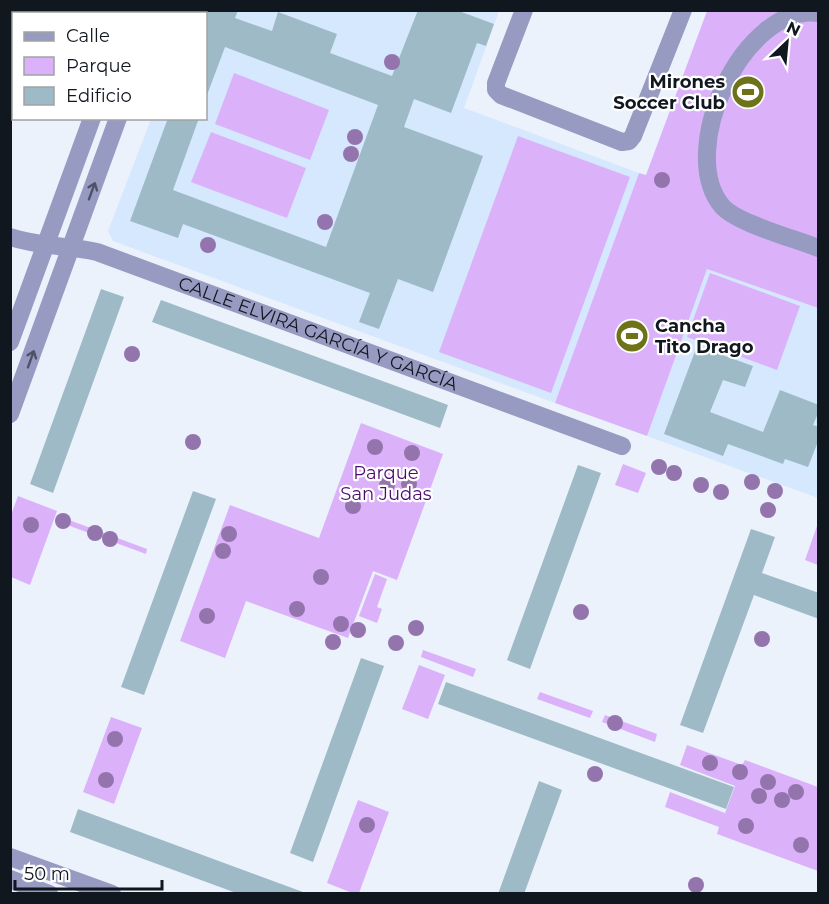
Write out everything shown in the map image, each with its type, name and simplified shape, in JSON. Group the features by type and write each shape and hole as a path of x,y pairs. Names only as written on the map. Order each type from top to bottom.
{"street":[{"path":"524,10 496,83 496,90 501,95 622,142 629,141 633,136 683,10"},
{"path":"819,13 807,11 792,14 778,21 748,47 735,65 717,106 711,126 706,162 708,178 714,195 723,208 737,217 819,248"},
{"path":"10,342 91,120"},
{"path":"10,414 117,120"},
{"name":"CALLE ELVIRA GARCÍA Y GARCÍA","path":"10,237 31,244 72,246 97,252 622,446"},
{"path":"10,856 112,894"},
{"path":"10,879 49,894"}],"shaded area":[{"path":"499,11 464,108 639,173 555,403 113,241 108,231 151,120 207,120 207,12 190,12"},
{"path":"707,268 818,308 818,498 647,436"}],"green space":[{"name":"Mirones Soccer Club","path":"707,11 818,11 818,308 707,269 647,436 555,403 639,173 646,175"},
{"path":"234,73 329,110 310,160 215,124"},
{"path":"211,132 306,168 287,218 191,182"},
{"path":"518,136 630,177 551,393 439,352"},
{"path":"710,273 800,306 777,370 687,337"},
{"name":"Parque San Judas","path":"361,423 443,454 397,580 373,571 348,638 246,601 225,658 180,641 230,505 319,538"},
{"path":"623,464 646,473 638,493 615,485"},
{"path":"18,496 57,511 30,585 11,577 11,515"},
{"path":"61,517 147,549 146,554 59,522"},
{"path":"818,526 818,565 805,560"},
{"path":"375,574 387,579 377,607 382,609 377,623 359,616"},
{"path":"423,650 476,669 473,677 421,657"},
{"path":"419,665 445,675 428,719 402,709"},
{"path":"540,692 593,711 590,718 537,699"},
{"path":"605,715 657,734 655,742 602,722"},
{"path":"111,717 142,728 114,804 83,792"},
{"path":"687,745 742,765 745,760 818,787 818,871 717,834 719,827 665,807 670,792 725,813 735,786 680,765"},
{"path":"358,800 389,812 359,893 355,894 327,883"}],"building":[{"path":"206,10 238,10 235,18 272,31 278,12 337,34 330,53 392,76 418,10 456,10 494,24 486,46 477,43 451,113 414,99 404,127 483,156 433,292 398,279 379,329 359,322 370,293 183,224 178,238 130,221 167,120 198,120 173,190 326,247 378,105 225,47 207,95"},
{"path":"101,289 124,297 53,493 30,484"},
{"path":"161,300 448,405 440,428 152,322"},
{"path":"697,346 753,366 745,387 723,380 710,412 763,432 780,390 819,405 813,425 819,427 819,439 808,467 785,459 783,464 728,444 723,456 664,434"},
{"path":"578,465 601,473 530,669 507,660"},
{"path":"193,491 216,499 144,695 121,687"},
{"path":"751,529 775,537 762,573 819,593 819,619 754,595 703,733 680,725"},
{"path":"361,658 384,666 313,862 290,853"},
{"path":"446,682 734,787 726,809 438,704"},
{"path":"539,781 562,790 524,894 498,894"},
{"path":"78,809 303,892 303,894 239,894 70,832"}],"place":[{"name":"Mirones Soccer Club","path":"748,92"},
{"name":"Cancha Tito Drago","path":"632,336"}]}
